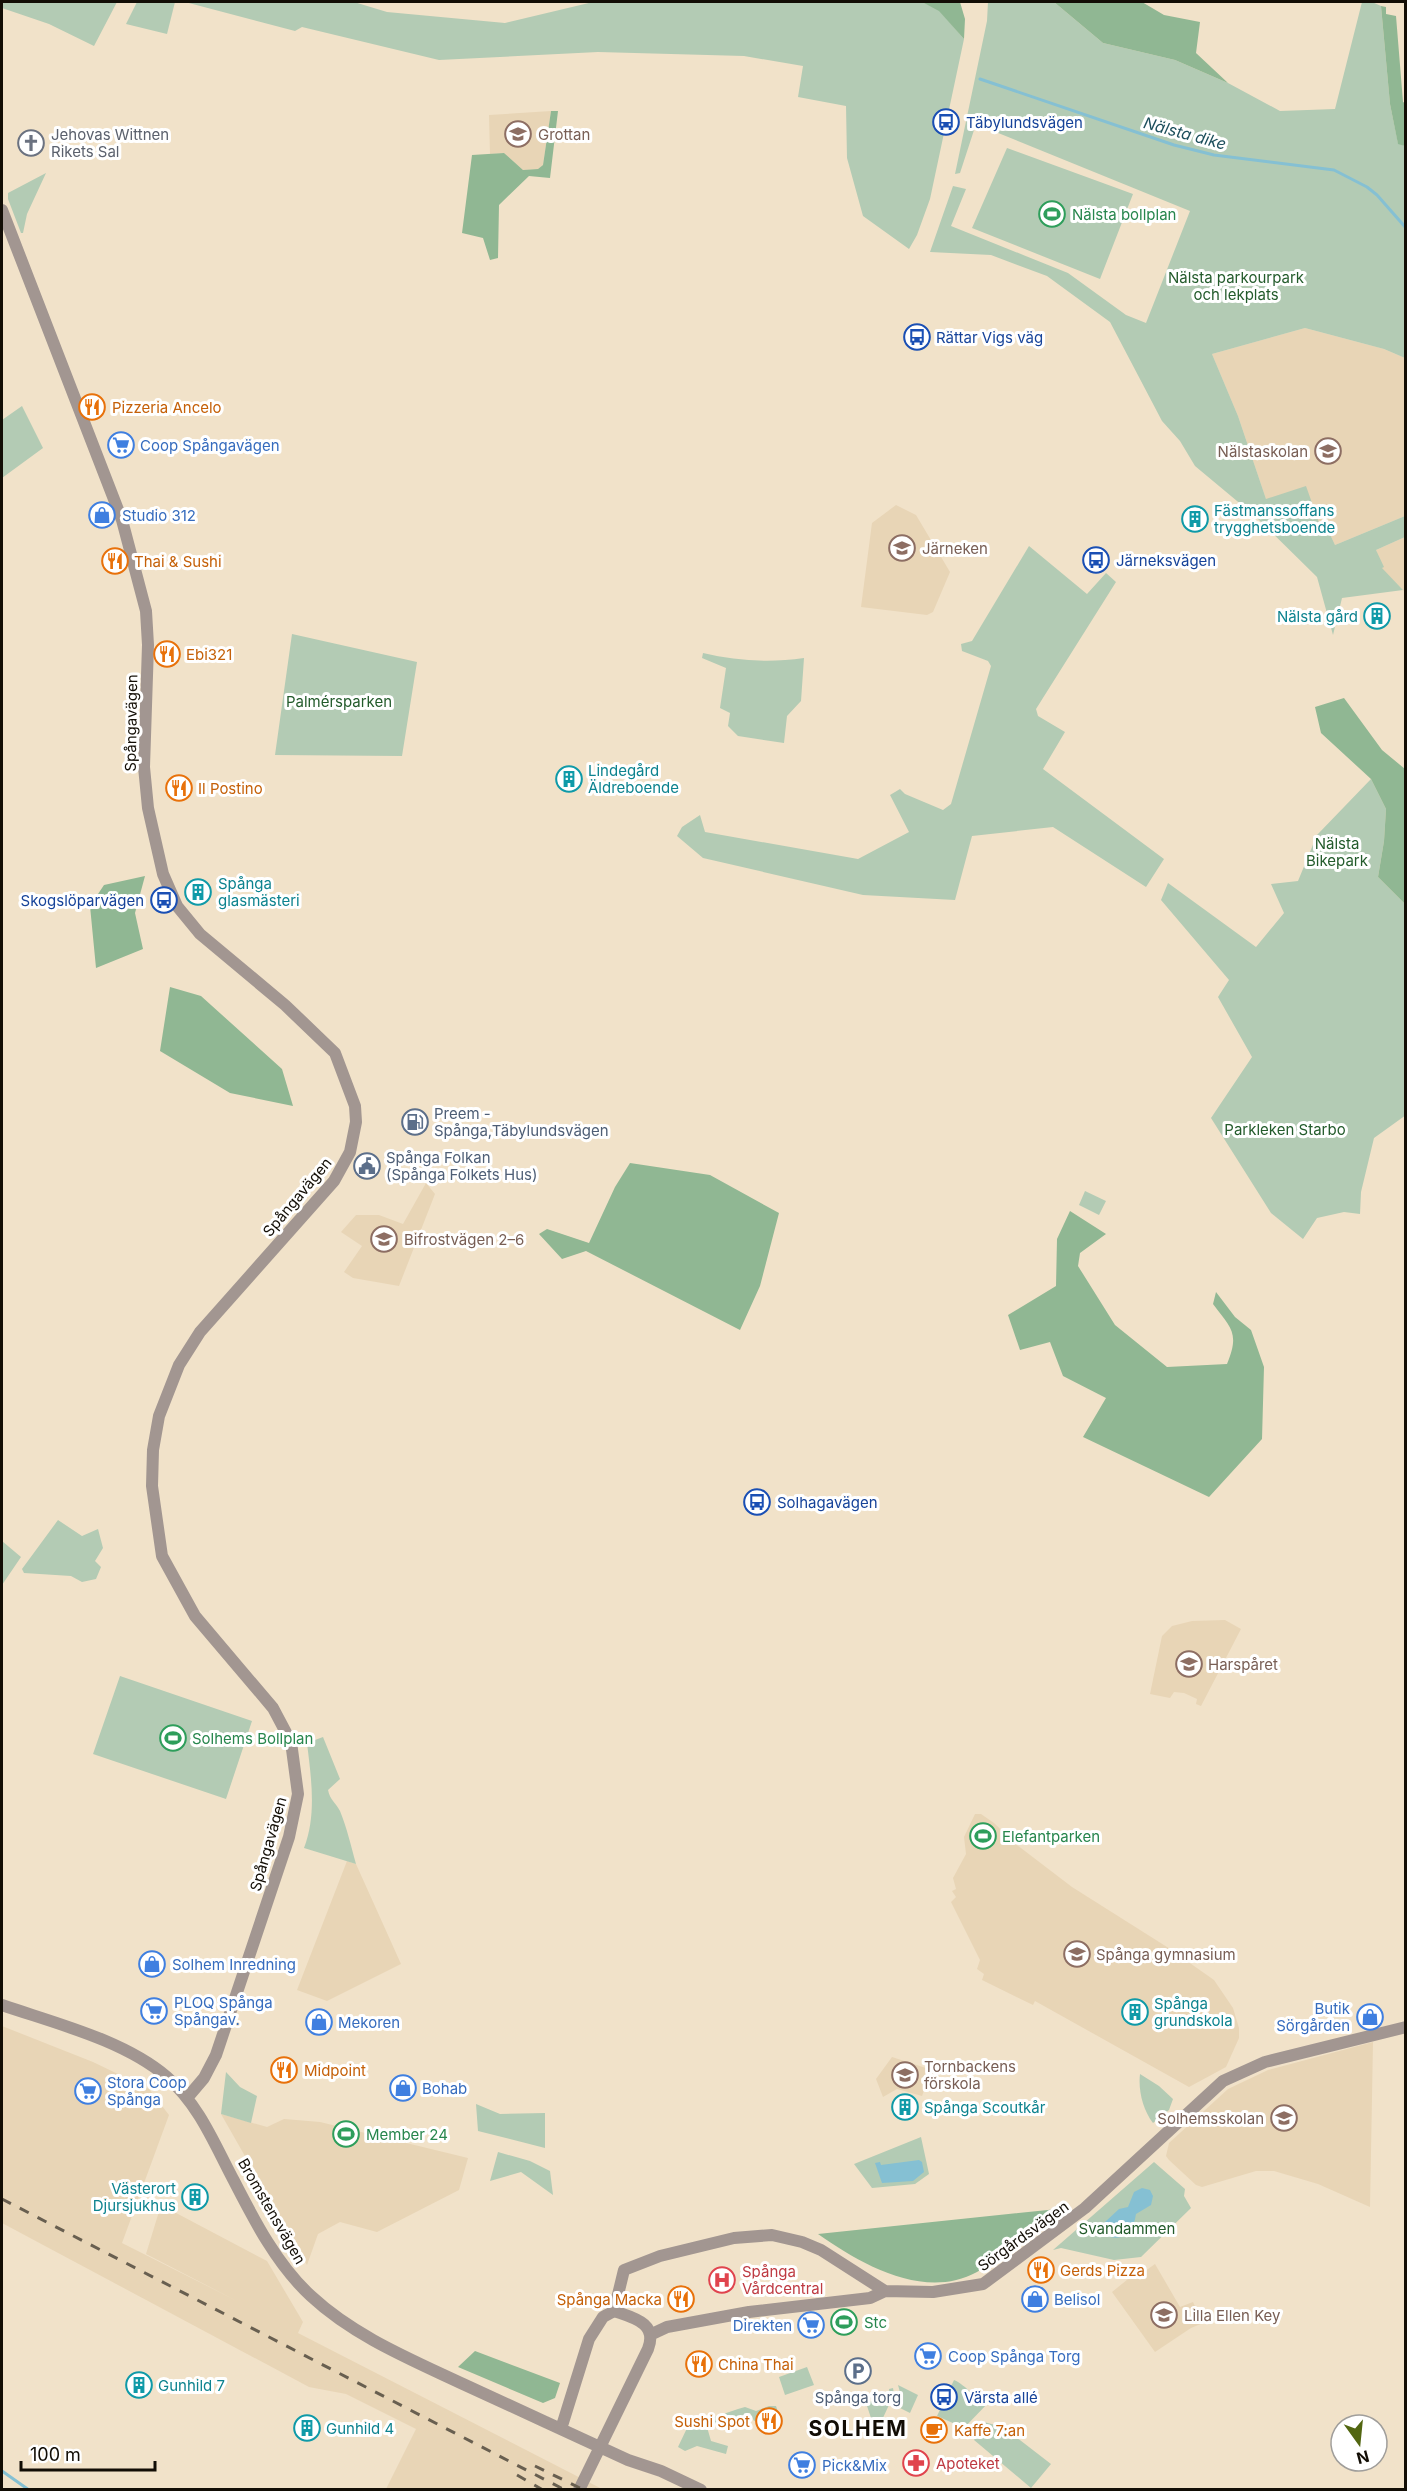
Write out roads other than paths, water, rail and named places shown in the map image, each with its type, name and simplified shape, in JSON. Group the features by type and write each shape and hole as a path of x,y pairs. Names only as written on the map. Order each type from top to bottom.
{"street":[{"name":"Spångavägen","path":"2,210 122,520 146,611 148,645 143,760 148,808 163,874 177,906 200,934 285,1005 335,1053 355,1106 356,1122 350,1152 334,1180 200,1332 179,1365 159,1416 153,1450 152,1486 162,1556 195,1616 273,1708 291,1742 298,1794 289,1837 216,2055 204,2078 187,2098"},
{"name":"Bromstensvägen","path":"2,2005 116,2047 161,2073 187,2098 210,2132 238,2188 280,2260 299,2285 324,2308 380,2344 561,2429 701,2490"},
{"name":"Sörgårdsvägen","path":"885,2291 933,2292 983,2284 1085,2208 1223,2081 1265,2062 1406,2026"},
{"path":"561,2429 592,2333 603,2317 614,2311 624,2270 660,2256 744,2236 772,2235 802,2242 821,2250 885,2291"},
{"path":"651,2334 667,2327 749,2312 870,2298 885,2291"},
{"path":"579,2490 647,2353 651,2334 648,2327 641,2322 614,2311"}],"water":[{"name":"Elefantparken","path":"983,1825 991,1828 994,1836 991,1844 983,1847 975,1844 972,1836 975,1828"},
{"path":"919,2160 922,2162 924,2172 913,2181 882,2183 875,2163 880,2162 881,2165"},
{"path":"1142,2188 1150,2190 1153,2196 1151,2205 1136,2214 1130,2231 1117,2238 1104,2235 1105,2222 1119,2209 1128,2207 1134,2192"}],"waterway":[{"name":"Nälsta dike","path":"980,79 1174,145 1214,155 1334,170 1367,187 1377,195 1406,228"},
{"path":"2,2471 29,2490"}],"railway":[{"path":"2,2199 565,2490"},
{"path":"535,2466 584,2490"},
{"path":"517,2475 543,2490"}],"place":[{"name":"Täbylundsvägen","path":"946,122"},
{"name":"Grottan","path":"518,134"},
{"name":"Jehovas Wittnen Rikets Sal","path":"31,143"},
{"name":"Nälsta bollplan","path":"1052,214"},
{"name":"Rättar Vigs väg","path":"917,337"},
{"name":"Pizzeria Ancelo","path":"92,407"},
{"name":"Coop Spångavägen","path":"121,445"},
{"name":"Nälstaskolan","path":"1328,451"},
{"name":"Studio 312","path":"102,515"},
{"name":"Fästmanssoffans trygghetsboende","path":"1195,519"},
{"name":"Järneken","path":"902,548"},
{"name":"Järneksvägen","path":"1096,560"},
{"name":"Thai & Sushi","path":"115,561"},
{"name":"Nälsta gård","path":"1377,616"},
{"name":"Ebi321","path":"167,654"},
{"name":"Lindegård Äldreboende","path":"569,779"},
{"name":"Il Postino","path":"179,788"},
{"name":"Spånga glasmästeri","path":"198,892"},
{"name":"Skogslöparvägen","path":"164,900"},
{"name":"Preem - Spånga,Täbylundsvägen","path":"415,1122"},
{"name":"Spånga Folkan (Spånga Folkets Hus)","path":"367,1166"},
{"name":"Bifrostvägen 2–6","path":"384,1239"},
{"name":"Solhagavägen","path":"757,1502"},
{"name":"Harspåret","path":"1189,1664"},
{"name":"Solhems Bollplan","path":"173,1738"},
{"name":"Elefantparken","path":"983,1836"},
{"name":"Spånga gymnasium","path":"1077,1954"},
{"name":"Solhem Inredning","path":"152,1964"},
{"name":"PLOQ Spånga Spångav.","path":"154,2011"},
{"name":"Spånga grundskola","path":"1135,2012"},
{"name":"Butik Sörgården","path":"1370,2017"},
{"name":"Mekoren","path":"319,2022"},
{"name":"Midpoint","path":"284,2070"},
{"name":"Tornbackens förskola","path":"905,2075"},
{"name":"Bohab","path":"403,2088"},
{"name":"Stora Coop Spånga","path":"88,2091"},
{"name":"Spånga Scoutkår","path":"905,2107"},
{"name":"Solhemsskolan","path":"1284,2118"},
{"name":"Member 24","path":"346,2134"},
{"name":"Västerort Djursjukhus","path":"195,2197"},
{"name":"Gerds Pizza","path":"1041,2270"},
{"name":"Spånga Vårdcentral","path":"722,2280"},
{"name":"Spånga Macka","path":"681,2299"},
{"name":"Belisol","path":"1035,2299"},
{"name":"Lilla Ellen Key","path":"1164,2315"},
{"name":"Stc","path":"844,2322"},
{"name":"Direkten","path":"811,2325"},
{"name":"Coop Spånga Torg","path":"928,2356"},
{"name":"China Thai","path":"699,2364"},
{"name":"Spånga torg","path":"858,2371"},
{"name":"Gunhild 7","path":"139,2385"},
{"name":"Värsta allé","path":"944,2397"},
{"name":"Sushi Spot","path":"769,2421"},
{"name":"Gunhild 4","path":"307,2428"},
{"name":"Kaffe 7:an","path":"934,2430"},
{"name":"Apoteket","path":"916,2463"},
{"name":"Pick&Mix","path":"802,2465"}],"district":[{"name":"SOLHEM","path":"858,2428"}],"park label":[{"name":"Nälsta parkourpark och lekplats","path":"1236,286"},
{"name":"Palmérsparken","path":"339,701"},
{"name":"Nälsta Bikepark","path":"1337,852"},
{"name":"Parkleken Starbo","path":"1285,1129"},
{"name":"Svandammen","path":"1127,2228"}]}
